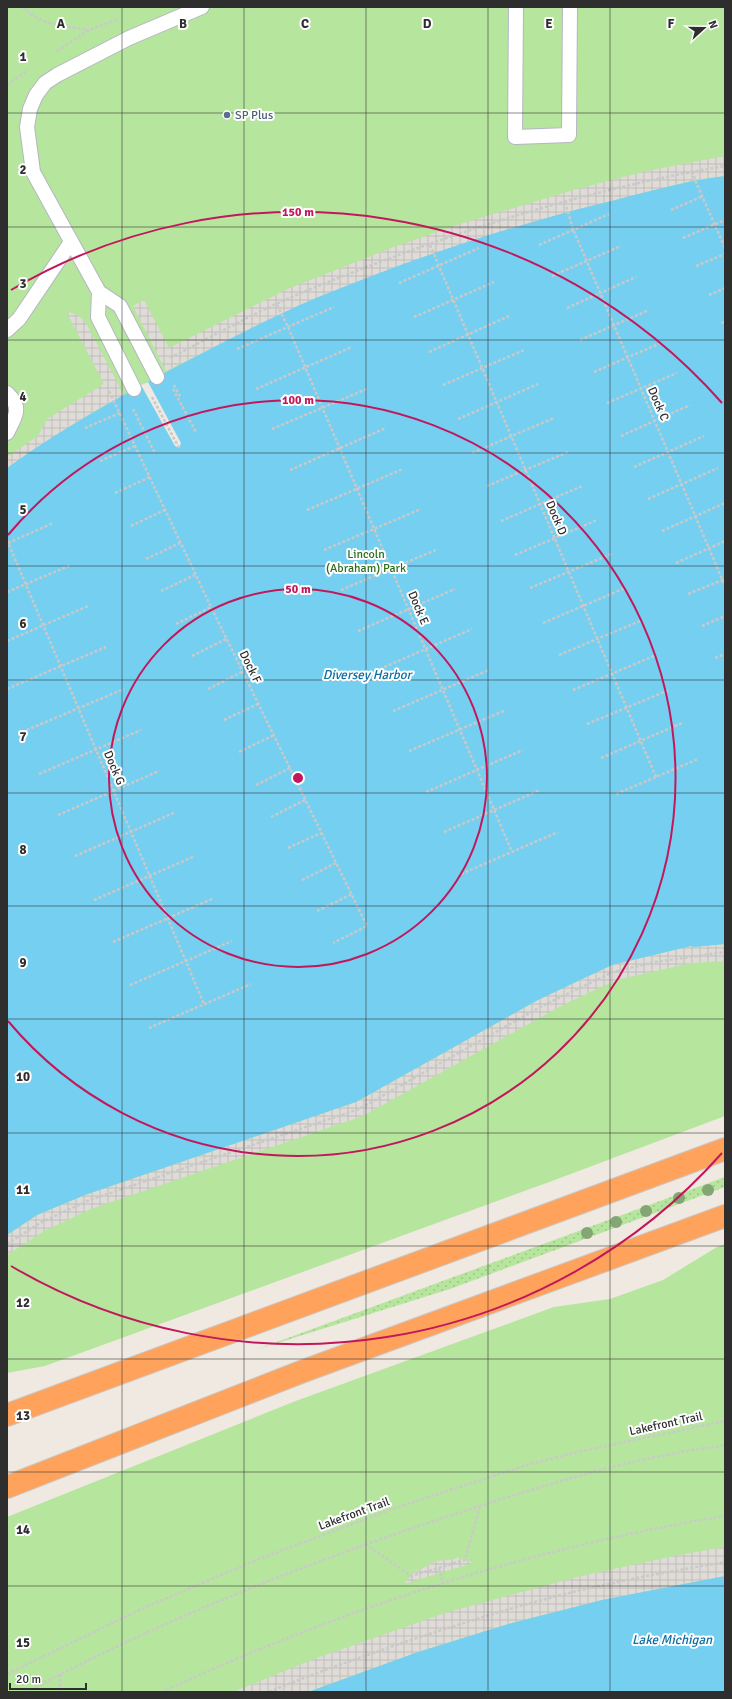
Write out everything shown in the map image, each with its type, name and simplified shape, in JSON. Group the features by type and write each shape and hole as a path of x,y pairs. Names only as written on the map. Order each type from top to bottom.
{"highway":[{"path":"7,1415 725,1149"},
{"path":"7,1487 301,1372 725,1216"}],"lane":[{"path":"157,377 120,306 99,292 33,172 27,127 30,109 36,95 45,83 69,68 129,38 202,7"},
{"path":"516,7 515,136 569,135 570,7"},
{"path":"7,330 19,319 71,242"},
{"path":"99,292 98,317 134,389"},
{"path":"7,393 15,401 17,412 7,434"}],"path":[{"path":"23,7 29,13 47,24 89,30"},
{"path":"166,360 305,292 430,245 565,202 693,171 725,166"},
{"path":"693,171 695,180 725,248"},
{"path":"671,210 703,196"},
{"name":"Dock C","path":"565,202 573,229 695,516 724,579 725,586"},
{"path":"539,244 608,214"},
{"path":"683,238 725,220"},
{"name":"Dock D","path":"430,245 432,254 454,300 656,777"},
{"path":"552,276 621,246"},
{"path":"399,283 479,248"},
{"path":"696,266 725,254"},
{"path":"566,308 636,277"},
{"path":"414,317 494,282"},
{"path":"709,295 725,288"},
{"name":"Dock E","path":"276,305 288,327 512,852"},
{"path":"237,349 334,307"},
{"path":"580,340 649,310"},
{"path":"429,352 509,316"},
{"path":"721,323 725,322"},
{"path":"594,372 663,342"},
{"path":"256,389 352,347"},
{"path":"443,385 524,350"},
{"path":"607,403 677,373"},
{"path":"458,419 538,384"},
{"path":"182,398 175,385 172,386 196,432"},
{"path":"272,430 369,388"},
{"name":"Dock F","path":"109,391 195,575 367,926 333,943"},
{"path":"152,396 179,448"},
{"path":"622,436 690,405"},
{"path":"132,407 155,453"},
{"path":"85,428 120,413"},
{"path":"472,453 554,418"},
{"path":"290,470 386,428"},
{"path":"634,467 704,436"},
{"path":"100,461 135,446"},
{"path":"487,486 568,452"},
{"path":"648,499 718,468"},
{"path":"307,510 403,469"},
{"path":"115,493 150,477"},
{"path":"501,520 582,486"},
{"path":"662,531 725,503"},
{"path":"324,550 421,509"},
{"path":"130,526 165,510"},
{"path":"515,555 596,520"},
{"path":"8,542 53,523"},
{"path":"676,563 725,541"},
{"name":"Dock G","path":"8,542 204,1004"},
{"path":"146,559 180,543"},
{"path":"341,590 438,549"},
{"path":"530,588 611,554"},
{"path":"7,592 71,565"},
{"path":"161,591 195,575"},
{"path":"688,594 724,579"},
{"path":"544,622 625,588"},
{"path":"358,631 455,589"},
{"path":"7,641 88,606"},
{"path":"176,624 211,607"},
{"path":"702,626 725,616"},
{"path":"559,655 640,621"},
{"path":"375,671 472,629"},
{"path":"192,656 226,639"},
{"path":"7,689 106,647"},
{"path":"715,658 725,654"},
{"path":"573,690 654,656"},
{"path":"392,711 489,670"},
{"path":"208,688 242,672"},
{"path":"22,732 124,689"},
{"path":"587,724 668,690"},
{"path":"224,720 258,704"},
{"path":"409,751 506,710"},
{"path":"601,758 682,724"},
{"path":"39,774 141,730"},
{"path":"239,752 274,735"},
{"path":"426,792 523,750"},
{"path":"616,794 698,759"},
{"path":"256,785 290,768"},
{"path":"58,815 159,771"},
{"path":"444,832 540,790"},
{"path":"271,817 305,800"},
{"path":"75,856 176,812"},
{"path":"288,848 321,832"},
{"path":"461,874 558,832"},
{"path":"94,900 195,856"},
{"path":"302,880 336,863"},
{"path":"317,911 352,894"},
{"path":"113,942 214,898"},
{"path":"130,985 232,941"},
{"path":"7,1244 40,1223 87,1201 359,1109 542,1006 613,972 655,962 725,952"},
{"path":"149,1028 251,984"},
{"name":"Lakefront Trail","path":"7,1674 148,1606 259,1559 398,1508 527,1465 577,1452 725,1421"},
{"path":"26,1692 60,1674 202,1608 365,1544 480,1506 573,1478 666,1455 725,1445"},
{"path":"365,1544 411,1576 465,1560 480,1506"},
{"path":"162,1692 244,1655 334,1619 443,1583 506,1564 597,1541 654,1528 725,1516"},
{"path":"269,1692 316,1673 386,1648 526,1604 608,1584 725,1562"},
{"path":"439,1568 443,1583"},
{"path":"60,1674 60,1692"}],"green space":[{"name":"Diversey Harbor","path":"7,7 725,7 725,1116 552,1181 45,1366 7,1373"},
{"path":"725,1177 725,1187 450,1289 258,1349"},
{"path":"725,1244 725,1576 308,1692 7,1692 7,1517 293,1402 554,1307 610,1299 663,1280 717,1247"}],"shaded area":[{"path":"725,156 725,176 695,180 567,212 433,254 316,298 166,371 133,306 144,300 169,348 290,288 394,247 457,225 577,189 647,171"},
{"path":"66,311 79,316 86,323 124,395 88,415 7,468 7,457 38,436 47,419 104,384"},
{"path":"725,944 725,961 691,963 621,979 603,986 561,1006 363,1116 91,1209 44,1231 7,1255 7,1235 37,1215 85,1195 356,1102 538,1000 612,965 691,946"},
{"path":"725,1547 725,1576 602,1600 512,1623 418,1652 308,1692 233,1692 314,1659 445,1613 577,1577 679,1555"},
{"path":"457,1557 473,1563 404,1584 416,1570 418,1571 436,1561 456,1559"}],"water":[{"name":"Diversey Harbor","path":"725,176 725,944 691,946 612,965 538,1000 356,1102 85,1195 37,1215 7,1235 7,468 74,423 121,396 238,335 316,298 421,258 527,223 662,188"},
{"name":"Lake Michigan","path":"725,1576 725,1692 308,1692 418,1652 512,1623 602,1600"}],"pier":[{"path":"148,382 181,443 179,448 175,446 141,385"}],"place":[{"name":"SP Plus","path":"227,115"}],"park label":[{"name":"Lincoln (Abraham) Park","path":"366,561"}]}
